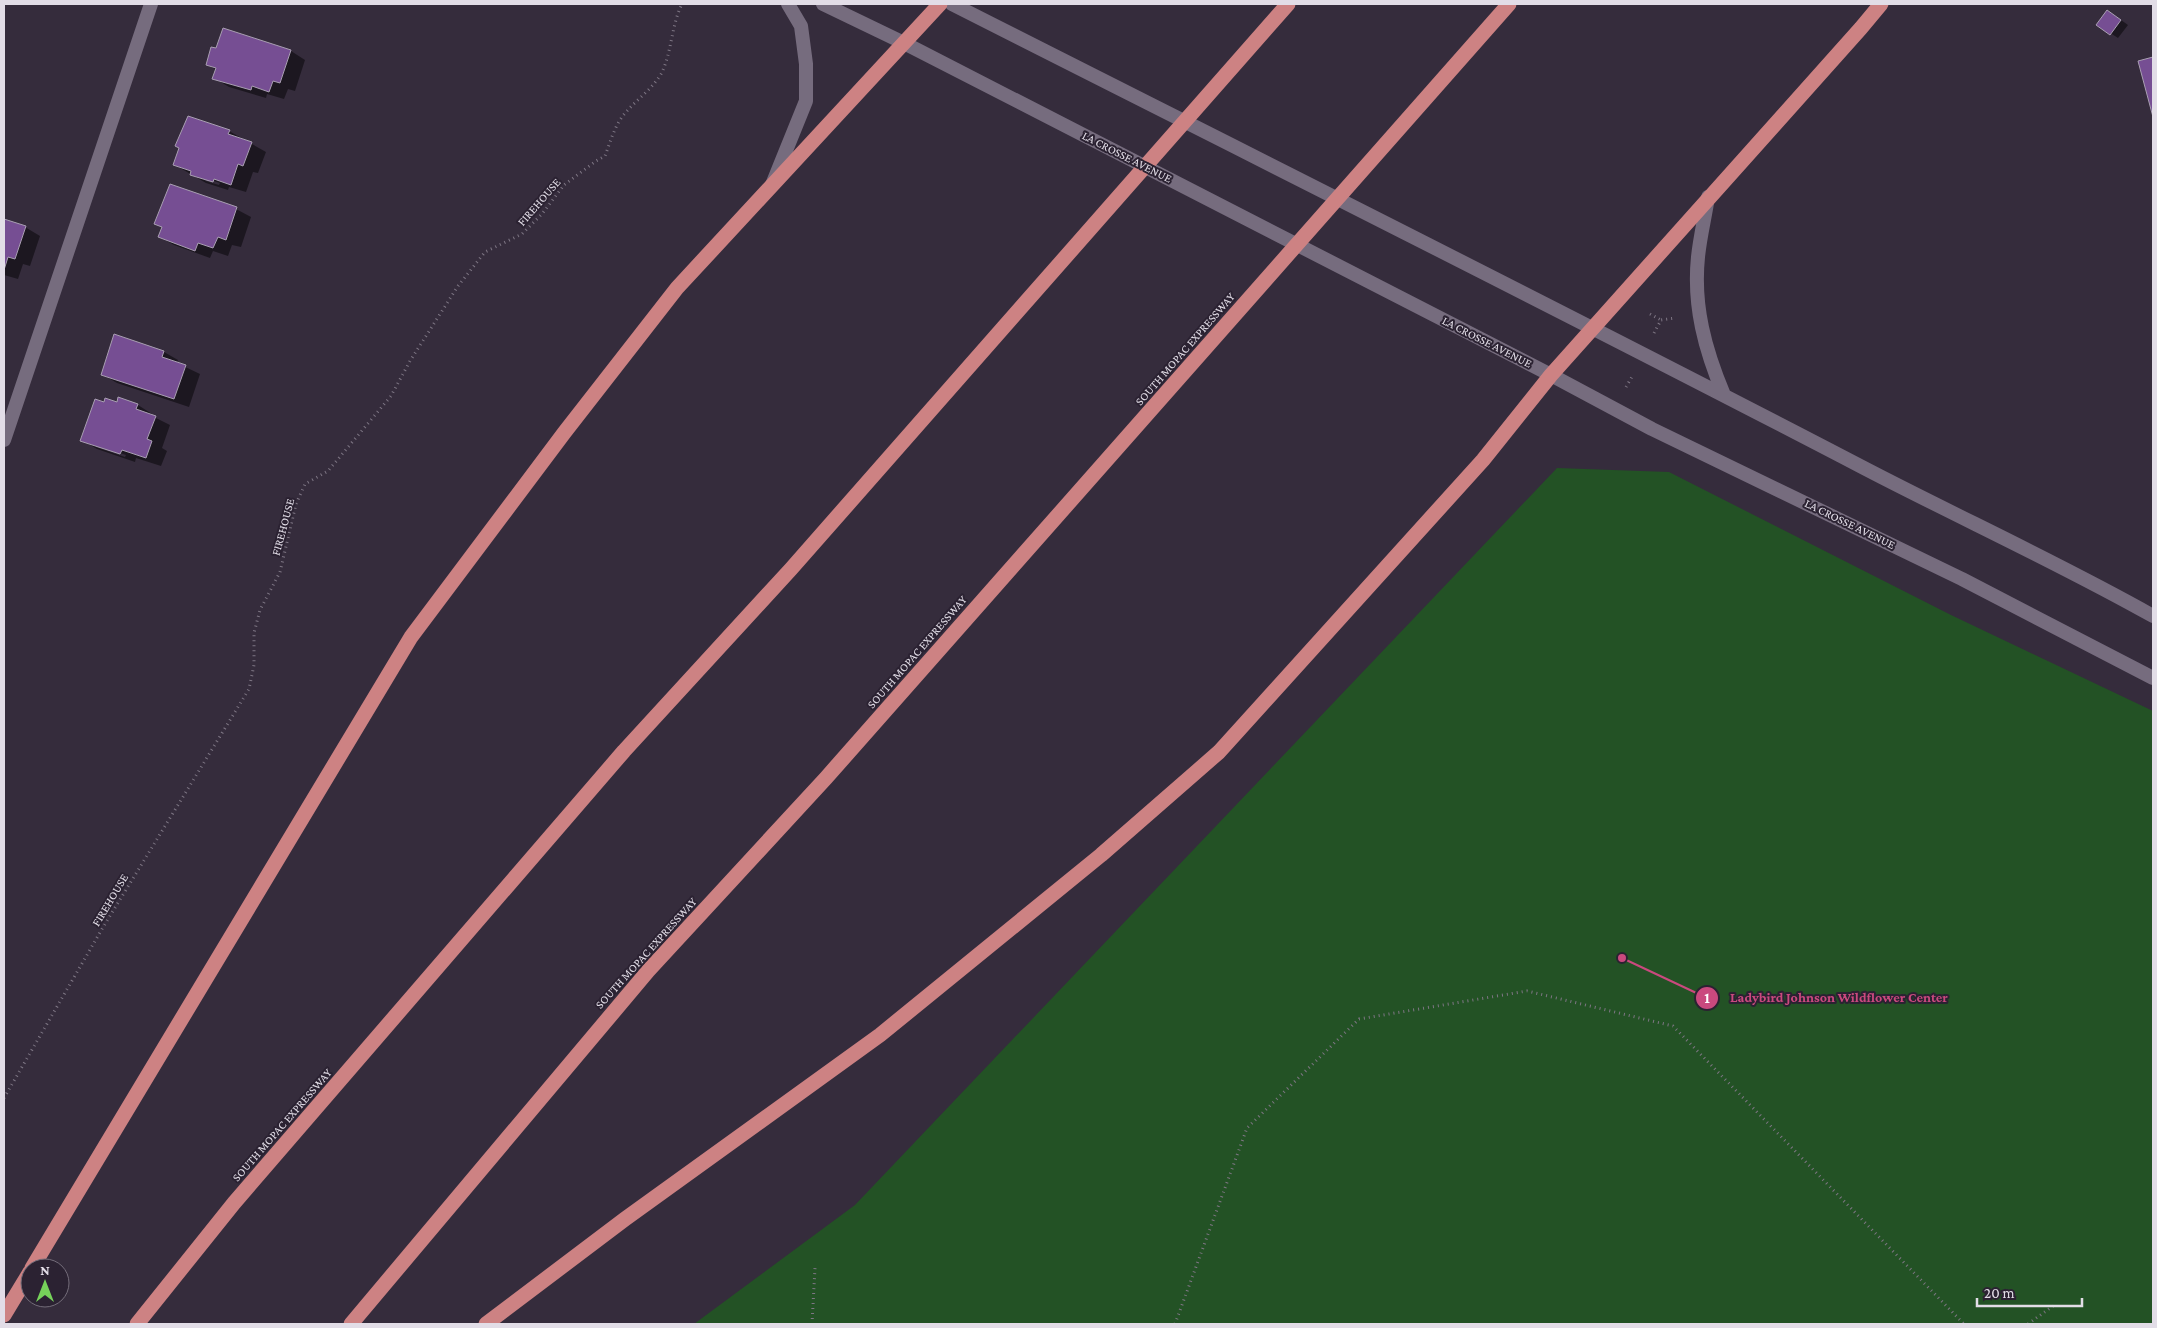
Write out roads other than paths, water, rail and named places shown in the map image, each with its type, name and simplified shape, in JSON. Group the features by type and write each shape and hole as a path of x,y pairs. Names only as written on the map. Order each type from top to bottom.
{"highway":[{"path":"38,1258 411,637 564,433 677,288 940,4"},
{"name":"SOUTH MOPAC EXPRESSWAY","path":"137,1324 234,1204 624,751 791,570 1288,4"},
{"name":"SOUTH MOPAC EXPRESSWAY","path":"351,1324 648,971 826,778 1509,4"},
{"path":"486,1324 625,1219 880,1035 1101,855 1219,752 1483,460 1551,375 1881,4"},
{"path":"4,1315 20,1289"}],"street":[{"path":"4,440 150,4"},
{"path":"770,189 806,101 806,64 801,26 788,4"},
{"name":"LA CROSSE AVENUE","path":"823,4 1041,113 1652,428 1962,579 2153,678"},
{"path":"952,4 1724,395 2003,539 2087,579 2153,616"},
{"path":"1708,197 1698,258 1698,314 1710,362 1724,395"}],"place":[{"name":"Ladybird Johnson Wildflower Center","path":"1622,958"}]}
